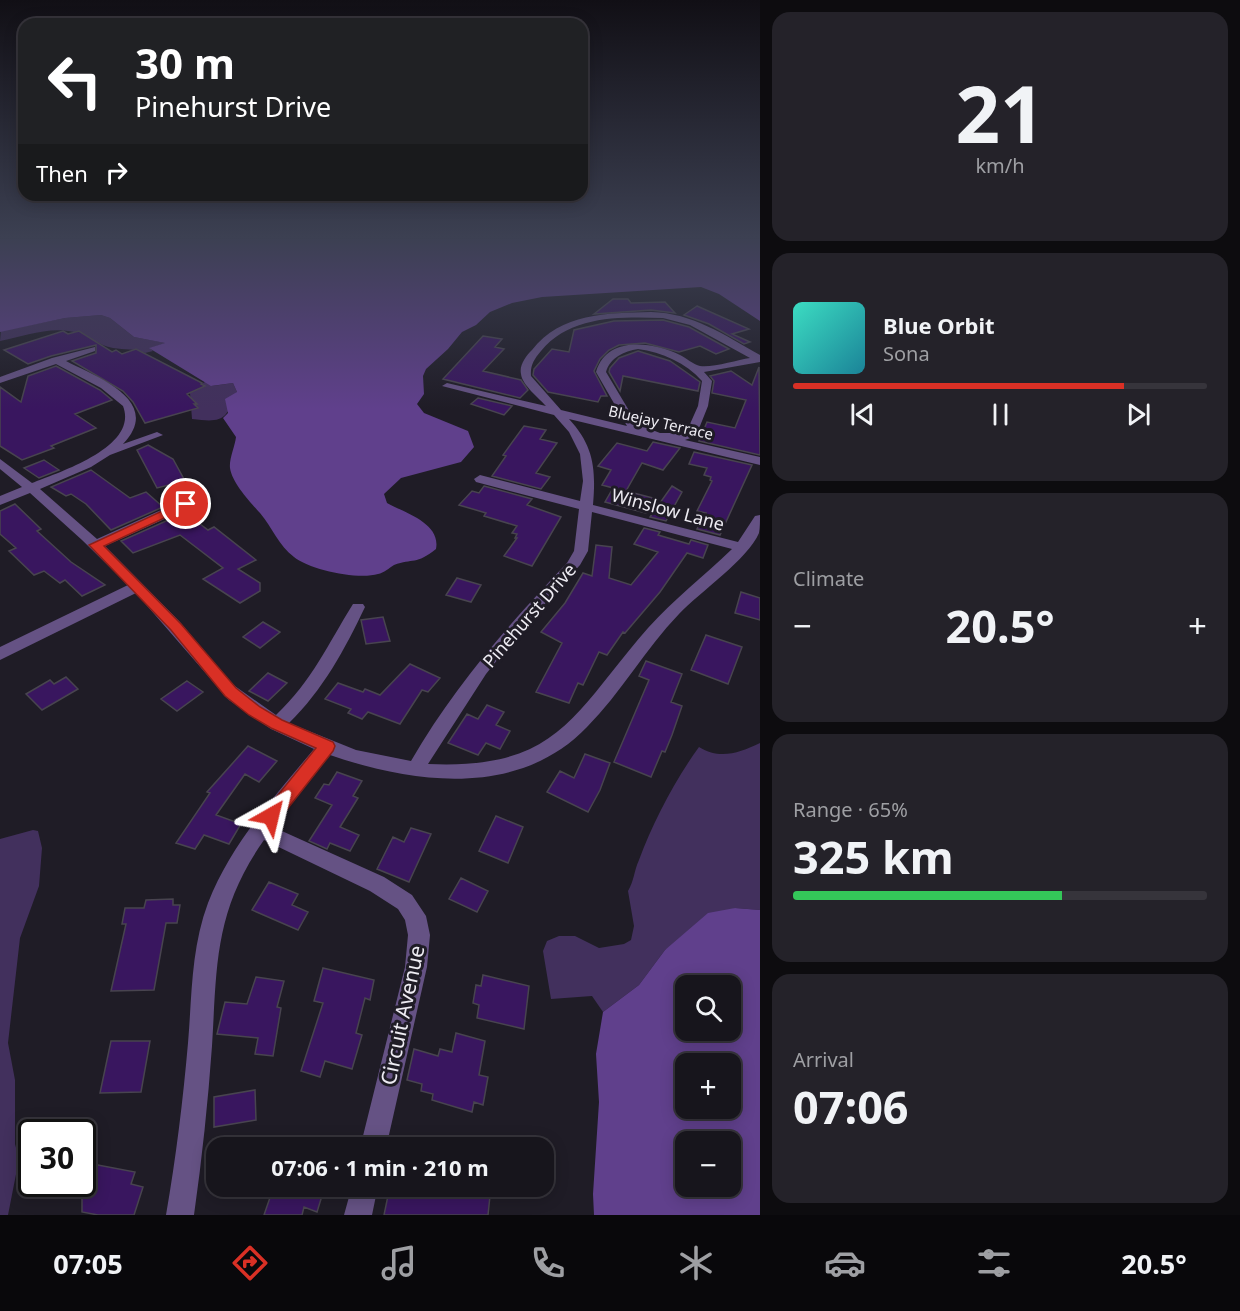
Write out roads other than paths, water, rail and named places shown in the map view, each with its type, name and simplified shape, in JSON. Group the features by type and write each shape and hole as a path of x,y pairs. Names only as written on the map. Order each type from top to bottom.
{"street":[{"name":"Pinehurst Drive","path":"415,770 430,742 480,669 506,637 579,558 589,481 586,454 578,436 529,382 525,371 541,344 554,332 570,324 623,317 672,316 697,326 760,359"},
{"path":"638,346 660,350 695,370 704,377 707,384 703,406 690,436 658,437 633,426 604,379 601,368 620,351 638,346"},
{"path":"0,380 92,349"},
{"path":"695,370 760,359"},
{"path":"56,360 119,396 129,407 130,420 123,436 117,446 104,455"},
{"name":"Bluejay Terrace","path":"447,387 760,461"},
{"path":"0,501 104,455 157,435"},
{"path":"0,463 73,522 176,627 230,692 255,711 277,724 327,746 371,760 415,770 451,773 486,771 508,765 559,741 601,700 670,613 740,547 760,519"},
{"name":"Winslow Lane","path":"480,479 740,547"},
{"path":"96,545 186,504"},
{"path":"0,654 137,586"},
{"path":"277,724 298,705 337,651 358,608"},
{"path":"180,1215 196,1084 204,978 212,925 229,880 261,830 327,746"},
{"name":"Circuit Avenue","path":"261,830 377,884 405,902 415,916 419,935 416,966 377,1137"},
{"path":"358,1215 362,1197"}]}
